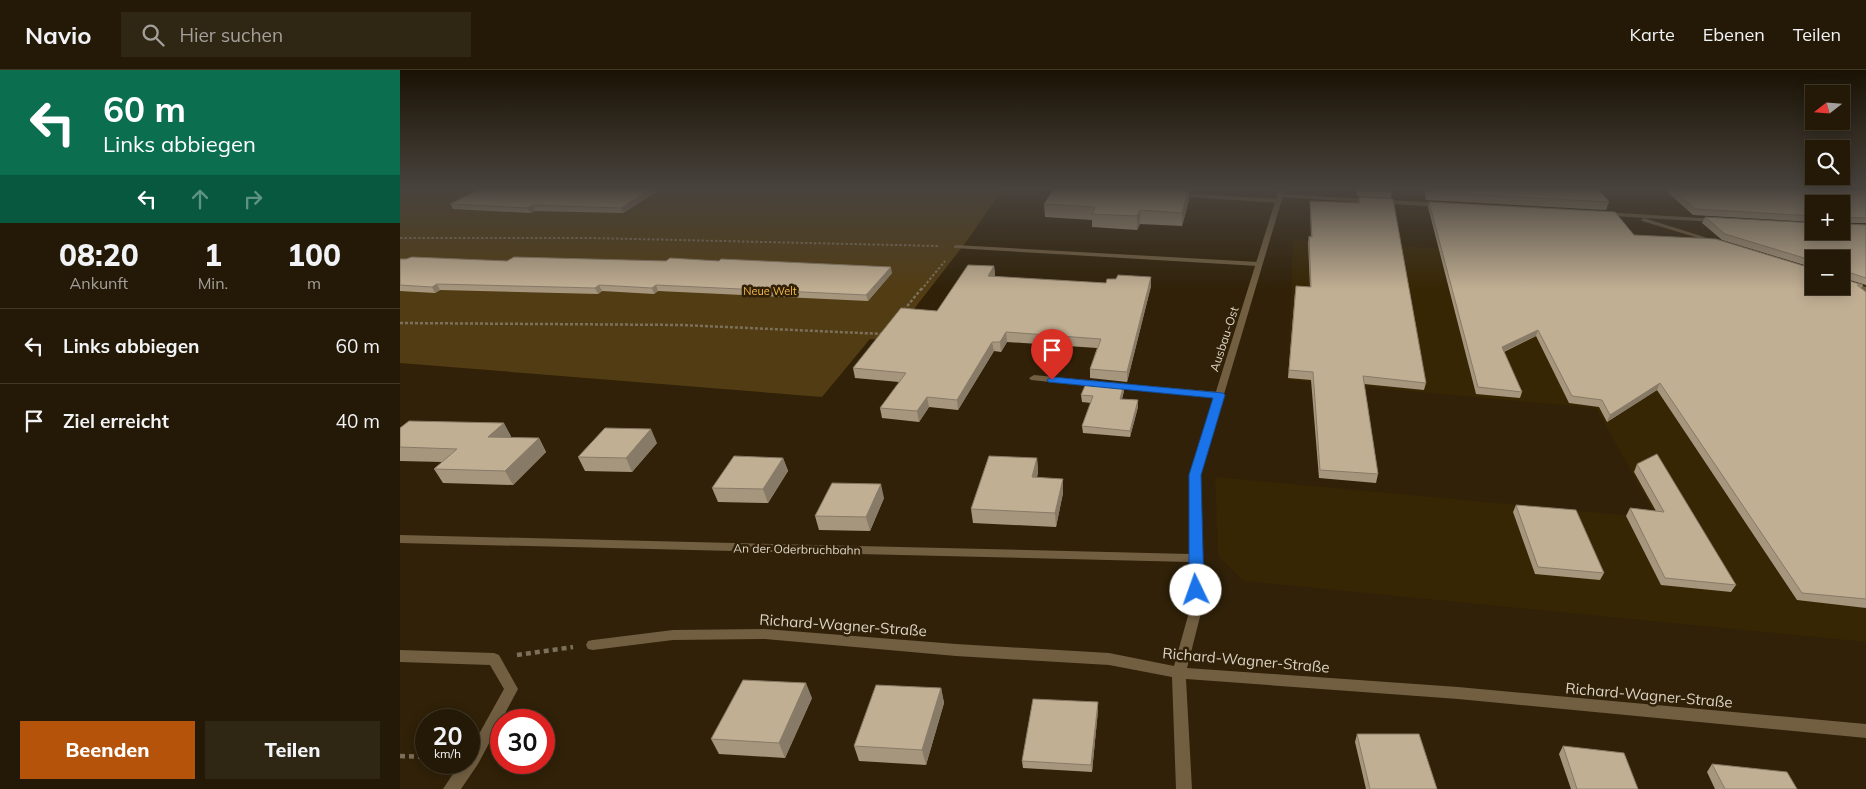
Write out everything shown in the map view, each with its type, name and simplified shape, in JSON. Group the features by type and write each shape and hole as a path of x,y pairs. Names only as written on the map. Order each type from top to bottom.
{"street":[{"name":"Ausbau-Ost","path":"1184,789 1179,673 1197,605 1195,475 1255,283 1258,264 1272,223"},
{"path":"1653,223 1721,244"},
{"path":"956,247 1258,264"},
{"path":"1850,284 1866,288"},
{"path":"1034,378 1219,395"},
{"name":"An der Oderbruchbahn","path":"400,539 1195,558"},
{"name":"Richard-Wagner-Straße","path":"593,645 673,636 765,634 956,650 1110,659 1179,673 1458,693 1866,731"},
{"path":"400,656 494,658 511,689 473,759 451,789"}],"path":[{"path":"400,238 592,238 956,247"},
{"path":"902,312 956,247"},
{"path":"400,323 681,325 885,334"},
{"path":"494,658 593,645"},
{"path":"400,756 415,757"}],"shaded area":[{"path":"1293,240 1787,268 1805,280 1805,295 1850,295 1850,289 1866,293 1866,642 1244,581 1218,556 1215,477 1657,518 1596,408 1288,380"}],"green space":[{"name":"Neue Welt","path":"400,223 980,223 890,340 870,339 822,397 400,363"}],"building":[{"path":"1311,223 1397,223 1426,383 1363,376 1378,474 1320,470 1313,372 1289,370 1296,286 1311,287 1309,236 1312,237"},
{"path":"1434,223 1624,223 1634,235 1716,239 1805,266 1805,295 1850,295 1850,281 1863,285 1857,285 1866,292 1866,599 1802,593 1660,383 1610,415 1602,400 1572,396 1538,330 1502,347 1522,392 1478,387"},
{"path":"1712,223 1805,223 1805,240 1850,240 1850,224 1866,225 1866,278 1850,273 1850,250 1805,250 1805,258 1725,234"},
{"path":"412,257 507,261 514,257 666,261 670,258 719,261 721,259 891,267 866,295 656,285 652,288 599,285 595,288 437,284 432,287 400,285 400,259"},
{"path":"968,265 994,266 988,276 1106,283 1107,279 1116,279 1118,275 1151,277 1127,372 1090,369 1101,339 1006,332 1000,342 992,342 957,400 927,397 917,411 880,408 906,373 853,368 901,308 937,311"},
{"path":"1087,381 1124,384 1120,399 1138,400 1130,431 1082,426 1093,396 1081,395"},
{"path":"409,421 504,423 488,437 539,438 505,471 434,469 457,449 400,447 400,428"},
{"path":"605,428 651,429 626,458 578,457"},
{"path":"1657,454 1736,585 1665,578 1630,508 1664,512 1637,464"},
{"path":"734,456 783,458 763,489 712,488"},
{"path":"989,456 1037,458 1032,477 1063,479 1055,513 971,509"},
{"path":"832,483 881,484 866,517 815,516"},
{"path":"1516,505 1576,510 1604,573 1538,567"},
{"path":"743,680 806,683 779,743 711,739"},
{"path":"876,685 941,688 922,750 854,746"},
{"path":"1033,699 1098,702 1091,765 1022,761"},
{"path":"1357,734 1419,734 1437,789 1370,789"},
{"path":"1563,746 1624,753 1638,789 1577,789"},
{"path":"1712,764 1787,772 1797,789 1725,789"}],"route":[{"path":"1052,380 1219,395 1195,475 1196,590"}]}
